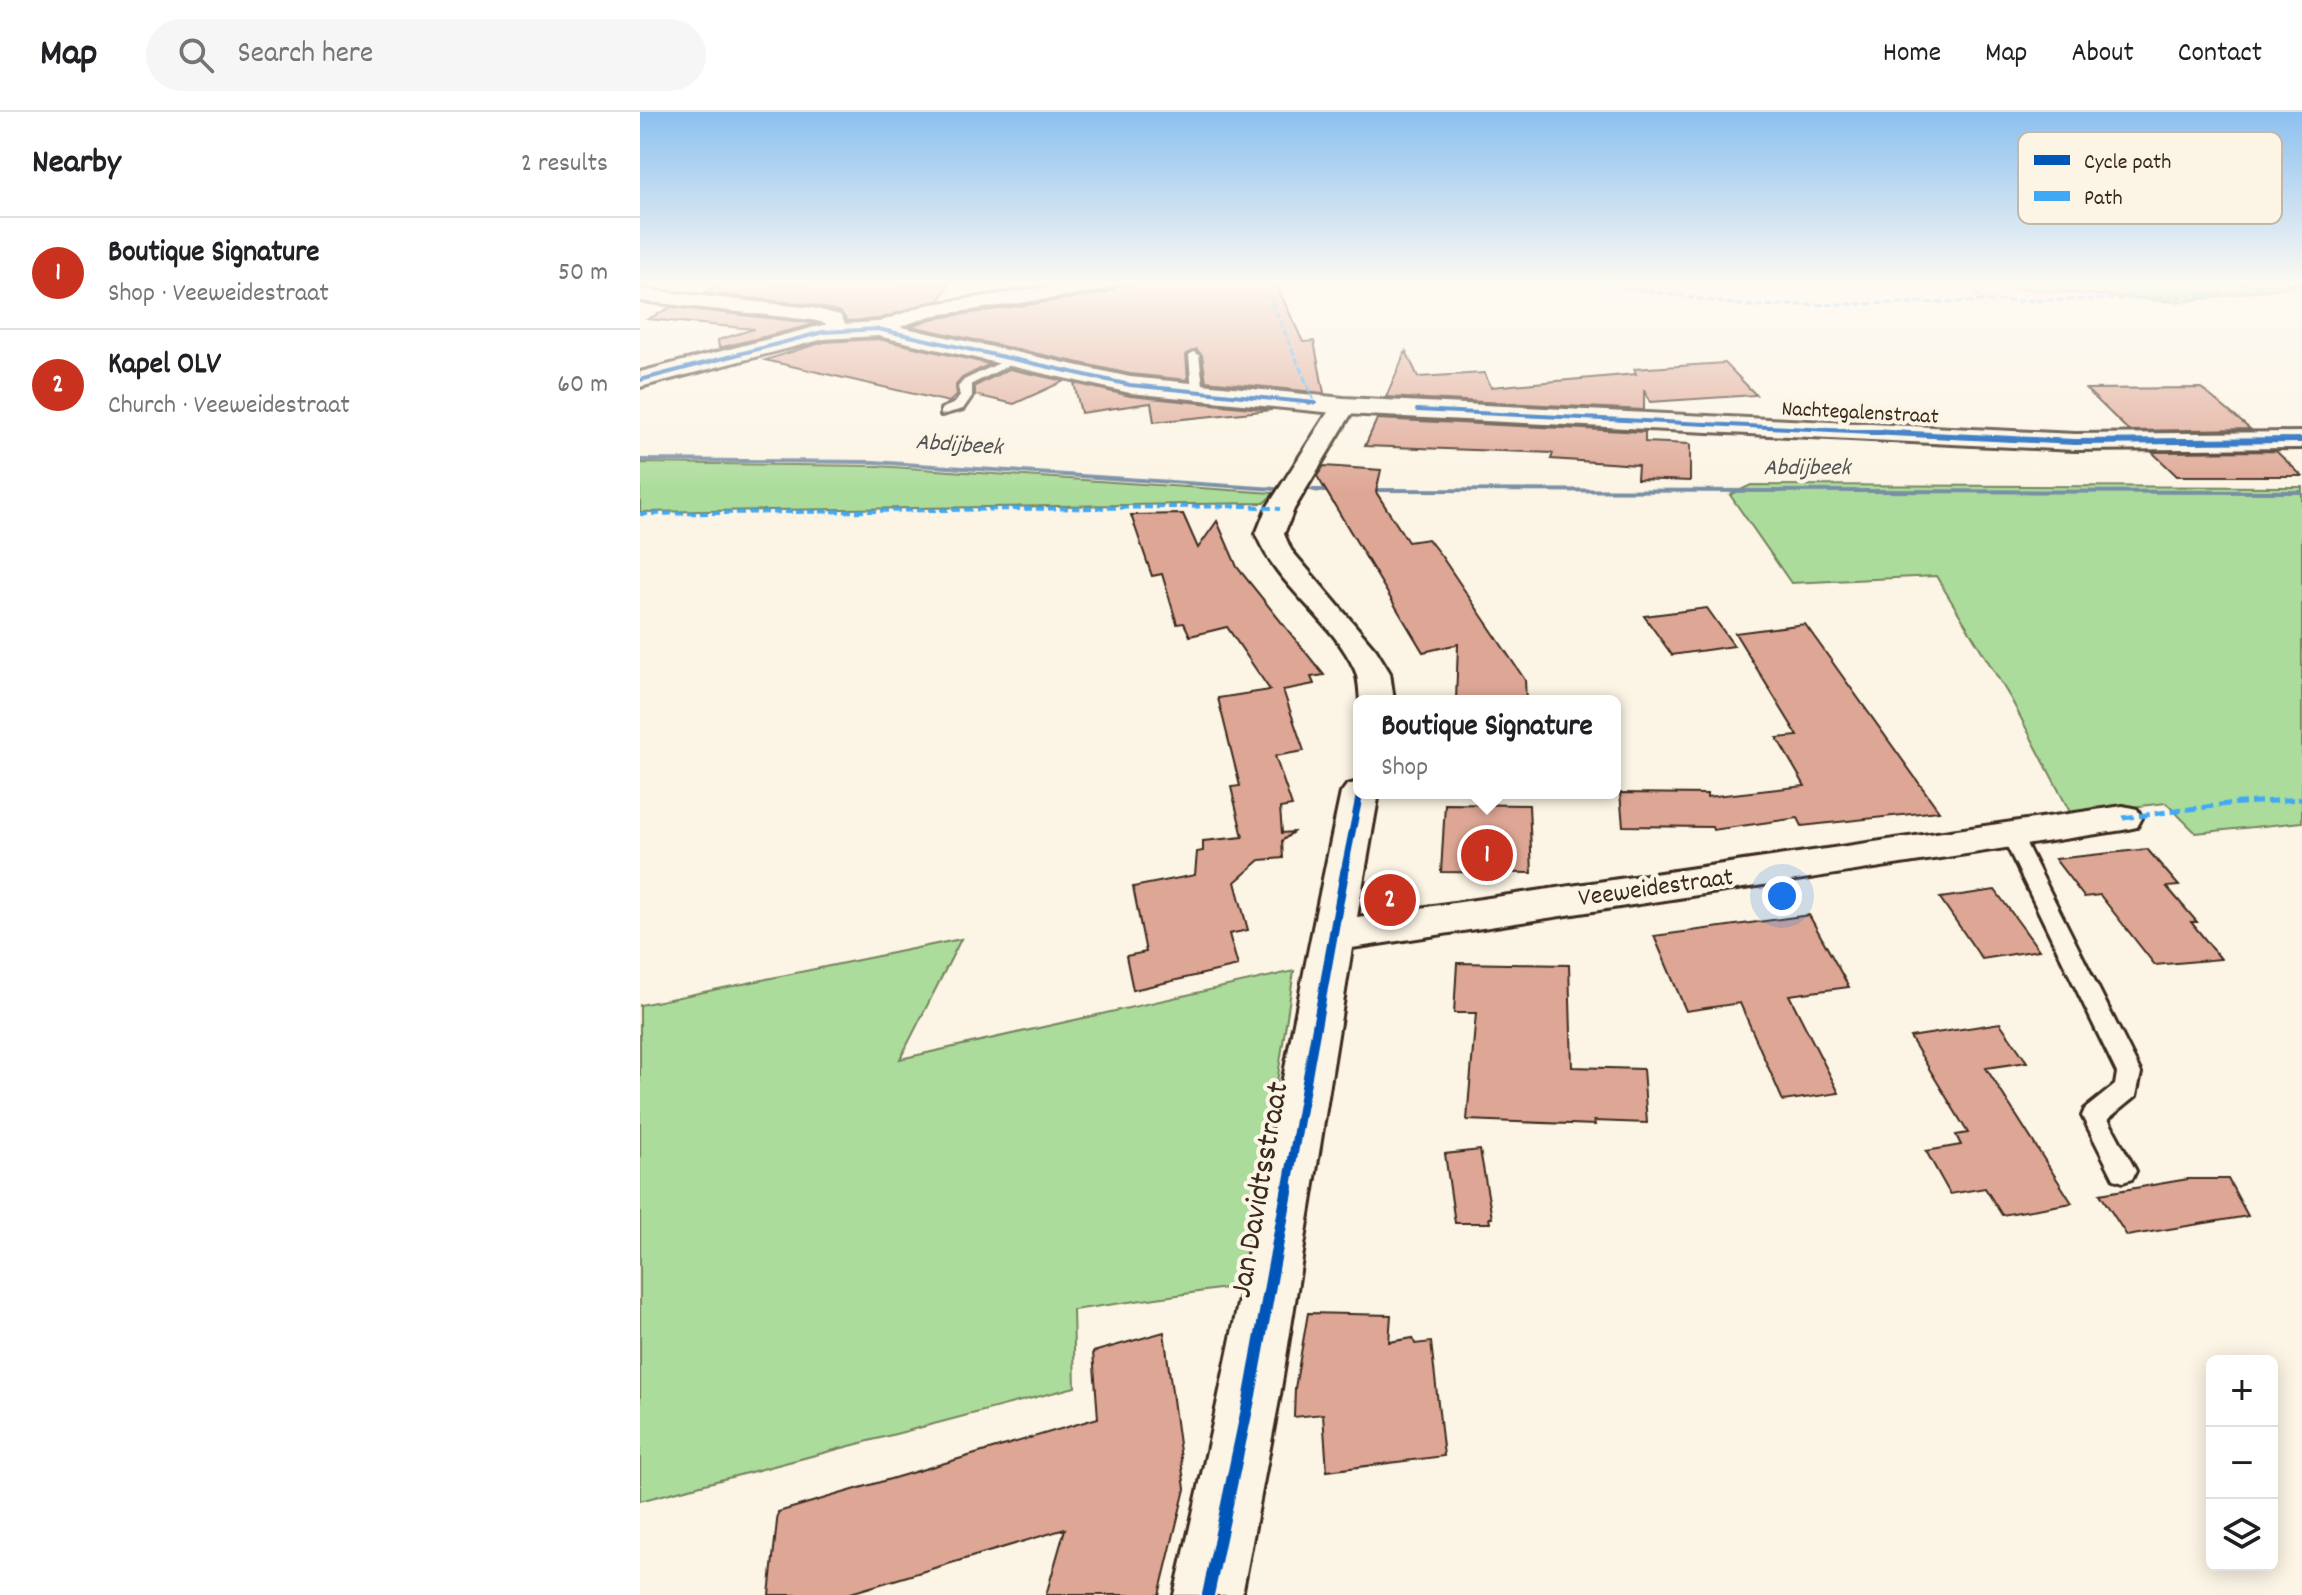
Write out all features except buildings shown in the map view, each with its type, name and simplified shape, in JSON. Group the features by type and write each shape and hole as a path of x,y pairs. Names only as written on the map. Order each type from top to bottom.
{"street":[{"name":"Nachtegalenstraat","path":"640,380 737,353"},
{"name":"Nachtegalenstraat","path":"984,353 1130,385 1344,406 2075,442 2302,440"},
{"path":"1344,406 1280,509 1270,534 1278,553 1360,650 1373,673 1376,695"},
{"name":"Jan Davidtsstraat","path":"1208,1595 1239,1458 1330,936 1359,799"},
{"name":"Veeweidestraat","path":"1330,936 2123,818"}],"lane":[{"path":"1194,355 1198,392"},
{"path":"945,412 959,406 966,396 964,387 968,382 1014,360"},
{"path":"2012,836 2129,1073 2127,1089 2094,1116 2123,1171"}],"green space":[{"path":"640,463 878,466 1274,493 1264,503 640,512"},
{"path":"1751,485 2302,487 2302,822 2196,833 2166,803 2071,814 2011,699 1936,576 1791,583 1730,495"},
{"path":"961,939 900,1059 1294,971 1246,1285 1073,1310 1075,1387 640,1501 640,1005"}],"waterway":[{"name":"Abdijbeek","path":"640,460 874,462 1275,489"},
{"name":"Abdijbeek","path":"1312,490 1339,490"},
{"name":"Abdijbeek","path":"1361,490 2302,492"}],"marked path":[{"path":"1294,353 1315,403"},
{"path":"640,514 1246,506 1280,509"},
{"path":"2123,818 2228,804 2302,799"}],"cycle path":[{"path":"640,380 742,353"},
{"path":"987,353 1130,385 1315,403"},
{"path":"1417,410 2075,442 2302,440"},
{"path":"1208,1595 1250,1395 1359,799"}],"place":[{"name":"Boutique Signature","path":"1487,855"},
{"name":"Kapel OLV","path":"1390,900"}]}
